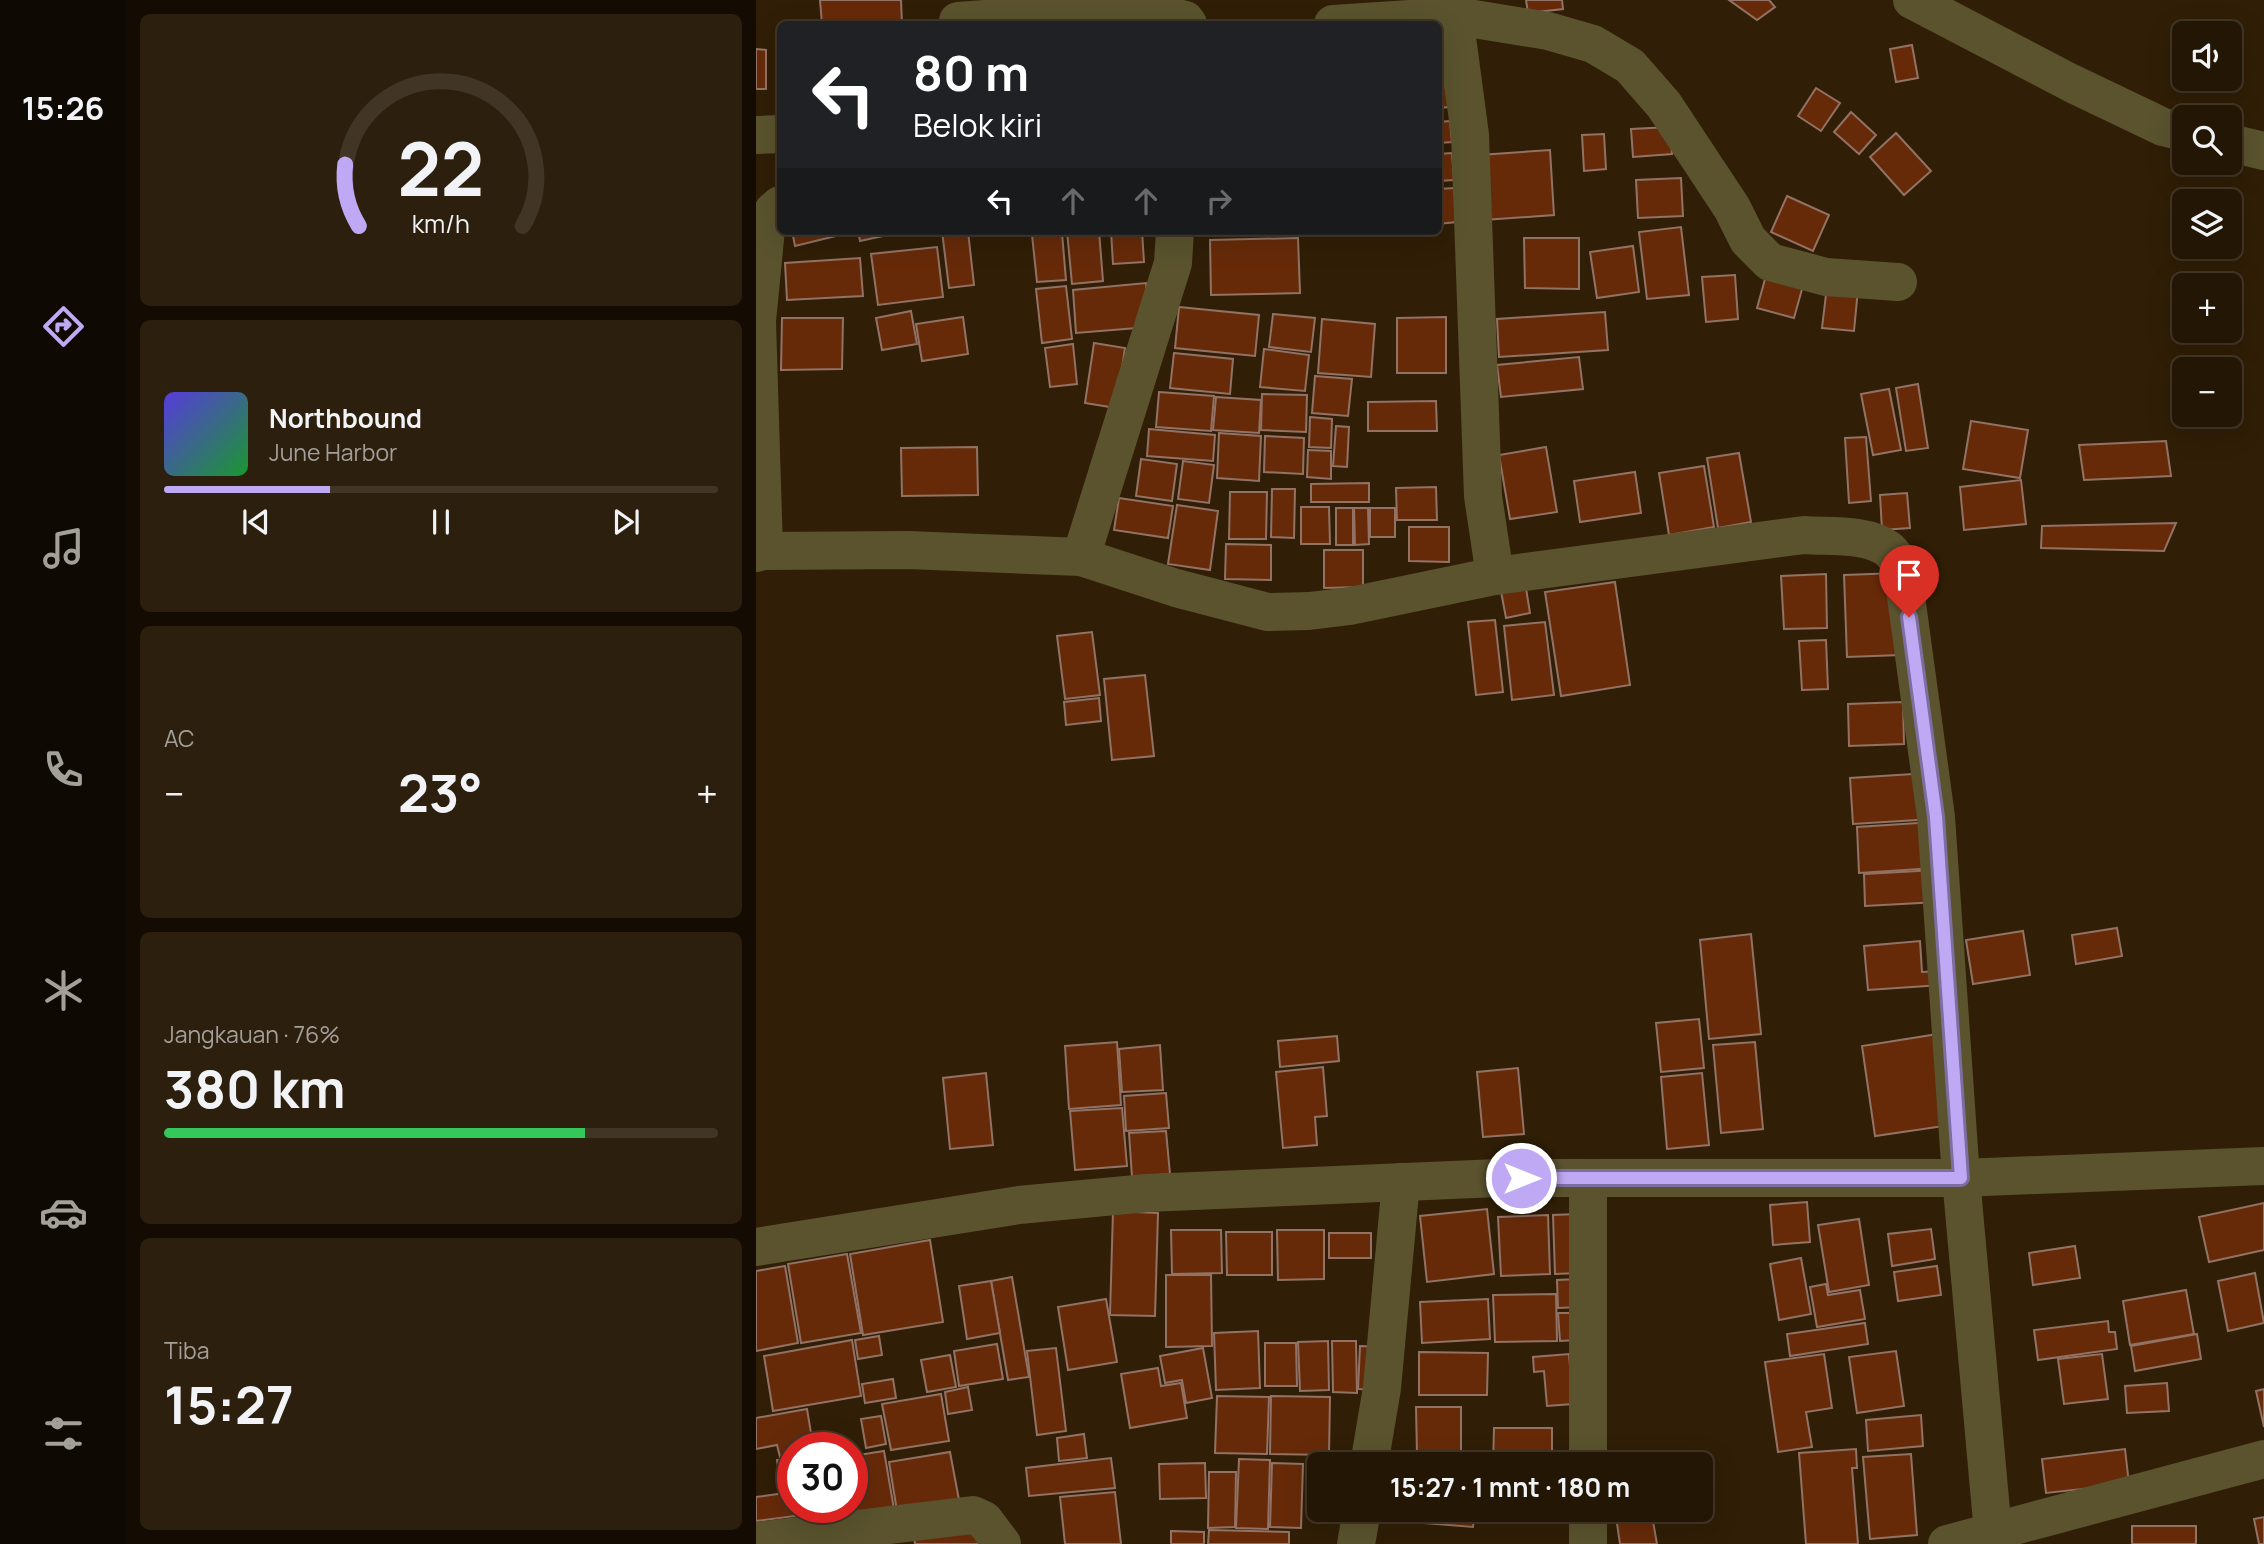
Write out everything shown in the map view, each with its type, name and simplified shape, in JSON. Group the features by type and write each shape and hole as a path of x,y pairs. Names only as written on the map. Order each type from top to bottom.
{"street":[{"path":"1912,0 2172,129"},
{"path":"960,15 1038,15 1097,6 1150,11 1186,21"},
{"path":"1454,8 1470,135 1483,496 1495,576"},
{"path":"1356,21 1454,8 1593,44 1630,66 1664,106 1732,208 1748,240 1769,262 1826,277 1898,282"},
{"path":"756,135 777,134"},
{"path":"2242,146 2264,151"},
{"path":"777,208 766,229 756,321 760,552 908,550 1081,557 1176,588 1268,612 1350,606 1495,576 1804,535 1874,542 1893,555 1902,567 1936,817 1961,1178 1993,1537"},
{"path":"1081,557 1173,263 1175,235"},
{"path":"756,1247 1019,1205 1147,1193 1498,1178 1961,1178 2264,1166"},
{"path":"1588,1178 1588,1452"},
{"path":"1371,1452 1382,1388 1401,1182"},
{"path":"1948,1544 1993,1537 2264,1459"},
{"path":"756,1541 973,1515 984,1520 1002,1544"},
{"path":"1356,1544 1360,1522"},
{"path":"1587,1544 1588,1522"}],"building":[{"path":"820,0 901,0 902,21 822,21"},
{"path":"1526,0 1562,0 1563,9 1528,13"},
{"path":"1729,0 1769,0 1775,7 1757,20"},
{"path":"1912,45 1918,78 1896,82 1890,49"},
{"path":"756,49 766,50 766,89 756,89"},
{"path":"1442,67 1449,107 1442,108"},
{"path":"1816,88 1840,103 1821,131 1798,116"},
{"path":"1851,112 1876,135 1859,154 1834,132"},
{"path":"1450,121 1452,142 1442,143 1442,122"},
{"path":"1670,127 1672,154 1633,157 1631,129"},
{"path":"1896,133 1931,171 1904,195 1870,157"},
{"path":"1604,134 1606,169 1584,171 1582,135"},
{"path":"1550,150 1554,215 1484,220 1480,155"},
{"path":"1452,153 1454,180 1442,181 1442,154"},
{"path":"1681,178 1683,216 1638,218 1636,180"},
{"path":"1454,188 1457,222 1442,224 1442,189"},
{"path":"1787,196 1829,215 1813,251 1771,232"},
{"path":"1681,227 1689,295 1647,299 1639,232"},
{"path":"793,235 840,235 795,246"},
{"path":"859,235 888,235 860,241"},
{"path":"942,235 968,235 974,285 949,288"},
{"path":"1032,235 1062,235 1066,280 1037,282"},
{"path":"1067,235 1099,235 1103,281 1072,284"},
{"path":"1111,235 1142,235 1144,262 1113,264"},
{"path":"1298,238 1300,293 1211,295 1210,240"},
{"path":"1524,238 1579,238 1579,289 1525,288"},
{"path":"1633,246 1639,292 1597,298 1590,252"},
{"path":"937,247 943,297 878,305 871,254"},
{"path":"860,258 863,296 787,300 785,263"},
{"path":"1767,272 1804,282 1794,318 1757,308"},
{"path":"1735,275 1738,319 1706,322 1702,277"},
{"path":"1146,283 1149,327 1076,333 1073,290"},
{"path":"1066,286 1072,339 1042,343 1036,289"},
{"path":"1827,286 1858,289 1854,331 1822,328"},
{"path":"1179,307 1259,315 1255,356 1175,348"},
{"path":"911,311 917,344 882,350 876,318"},
{"path":"1605,312 1608,350 1499,357 1497,319"},
{"path":"1273,314 1315,318 1311,352 1269,347"},
{"path":"963,317 968,354 922,361 916,324"},
{"path":"1446,317 1446,373 1397,373 1397,318"},
{"path":"782,318 843,318 842,369 781,370"},
{"path":"1322,319 1375,324 1371,377 1318,373"},
{"path":"1094,343 1125,348 1116,408 1085,403"},
{"path":"1073,344 1077,384 1050,387 1045,348"},
{"path":"1264,349 1309,355 1305,391 1260,387"},
{"path":"1174,353 1233,359 1230,394 1170,388"},
{"path":"1579,357 1583,389 1501,397 1497,365"},
{"path":"1315,376 1352,379 1348,416 1312,413"},
{"path":"1918,384 1928,448 1906,451 1896,388"},
{"path":"1889,389 1901,450 1873,455 1861,394"},
{"path":"1159,392 1214,396 1211,431 1156,427"},
{"path":"1262,394 1307,395 1306,432 1261,430"},
{"path":"1216,397 1261,400 1259,433 1213,430"},
{"path":"1436,401 1437,431 1368,431 1368,402"},
{"path":"1310,417 1332,419 1331,448 1309,447"},
{"path":"1971,421 2028,430 2020,478 1963,469"},
{"path":"1336,426 1349,427 1347,467 1333,466"},
{"path":"1149,429 1215,435 1213,461 1147,456"},
{"path":"1219,433 1261,436 1259,481 1217,478"},
{"path":"1265,436 1304,438 1303,474 1264,472"},
{"path":"1866,437 1871,501 1849,503 1845,438"},
{"path":"2166,441 2171,476 2084,480 2079,445"},
{"path":"977,447 978,495 902,496 901,448"},
{"path":"1546,447 1557,512 1510,519 1499,455"},
{"path":"1308,450 1331,451 1331,479 1307,477"},
{"path":"1739,453 1751,522 1718,528 1707,458"},
{"path":"1141,459 1177,464 1172,501 1136,496"},
{"path":"1183,461 1214,465 1209,503 1178,499"},
{"path":"1704,466 1714,527 1669,535 1659,473"},
{"path":"1635,472 1641,513 1580,522 1574,481"},
{"path":"2021,480 2026,524 1964,530 1960,487"},
{"path":"1369,483 1369,502 1311,502 1311,484"},
{"path":"1436,487 1437,520 1397,520 1396,488"},
{"path":"1272,489 1295,489 1294,538 1271,537"},
{"path":"1230,492 1267,492 1266,539 1229,539"},
{"path":"1907,493 1910,528 1882,530 1880,495"},
{"path":"1119,498 1173,506 1168,538 1114,530"},
{"path":"1177,505 1218,511 1210,570 1168,564"},
{"path":"1301,507 1329,507 1330,544 1301,544"},
{"path":"1336,508 1353,508 1353,545 1336,545"},
{"path":"1354,508 1368,508 1369,544 1355,545"},
{"path":"1370,508 1395,508 1395,537 1370,537"},
{"path":"2176,523 2164,551 2041,548 2042,526"},
{"path":"1409,527 1449,527 1449,562 1409,561"},
{"path":"1226,544 1271,545 1271,580 1225,579"},
{"path":"1324,550 1363,550 1363,587 1324,588"},
{"path":"1898,573 1901,655 1847,657 1844,575"},
{"path":"1826,574 1827,628 1784,629 1781,576"},
{"path":"1525,582 1530,613 1506,618 1500,586"},
{"path":"1615,582 1630,685 1561,696 1545,592"},
{"path":"1495,620 1503,692 1476,695 1468,622"},
{"path":"1545,622 1554,695 1512,700 1504,626"},
{"path":"1092,632 1100,695 1065,699 1057,636"},
{"path":"1826,640 1828,689 1802,690 1799,641"},
{"path":"1145,675 1154,756 1112,760 1104,679"},
{"path":"1099,698 1101,721 1066,725 1064,702"},
{"path":"1903,702 1904,744 1849,746 1848,704"},
{"path":"1929,773 1933,819 1853,824 1850,778"},
{"path":"1933,822 1935,868 1859,873 1857,827"},
{"path":"1936,870 1938,902 1865,906 1864,874"},
{"path":"2117,928 2122,956 2076,964 2072,935"},
{"path":"2023,931 2030,975 1973,984 1966,940"},
{"path":"1751,934 1761,1034 1709,1039 1700,940"},
{"path":"1920,941 1922,972 1940,971 1941,985 1868,990 1864,946"},
{"path":"1699,1019 1704,1068 1661,1072 1656,1023"},
{"path":"1938,1034 1951,1125 1875,1136 1862,1046"},
{"path":"1337,1036 1339,1061 1280,1067 1278,1041"},
{"path":"1117,1042 1121,1105 1069,1109 1065,1046"},
{"path":"1755,1042 1763,1129 1721,1133 1713,1045"},
{"path":"1160,1045 1163,1090 1122,1092 1119,1049"},
{"path":"1323,1067 1327,1116 1315,1117 1317,1145 1283,1148 1276,1072"},
{"path":"1518,1068 1524,1134 1483,1137 1477,1072"},
{"path":"986,1073 993,1145 950,1149 943,1078"},
{"path":"1702,1073 1709,1145 1667,1149 1661,1077"},
{"path":"1166,1093 1169,1128 1126,1131 1124,1096"},
{"path":"1122,1108 1127,1166 1075,1170 1070,1111"},
{"path":"1166,1131 1170,1174 1132,1177 1129,1133"},
{"path":"1807,1202 1810,1242 1773,1245 1770,1205"},
{"path":"2264,1203 2264,1250 2209,1262 2199,1217"},
{"path":"1487,1209 1494,1274 1427,1282 1420,1216"},
{"path":"1113,1211 1158,1213 1155,1316 1110,1315"},
{"path":"1576,1214 1579,1273 1555,1274 1553,1215"},
{"path":"1548,1215 1550,1274 1501,1276 1498,1217"},
{"path":"1859,1219 1869,1285 1829,1292 1818,1225"},
{"path":"1931,1229 1935,1259 1892,1266 1888,1234"},
{"path":"1171,1230 1221,1230 1222,1273 1172,1274"},
{"path":"1277,1230 1324,1230 1324,1279 1278,1280"},
{"path":"1226,1232 1272,1232 1272,1275 1227,1275"},
{"path":"1329,1233 1371,1233 1371,1258 1329,1258"},
{"path":"930,1240 943,1322 863,1335 850,1254"},
{"path":"2075,1246 2080,1278 2033,1285 2029,1253"},
{"path":"847,1254 861,1333 801,1343 788,1264"},
{"path":"1801,1258 1811,1314 1779,1320 1770,1264"},
{"path":"785,1266 798,1343 756,1351 756,1271"},
{"path":"1937,1266 1941,1295 1898,1301 1894,1272"},
{"path":"2255,1273 2264,1323 2228,1331 2218,1281"},
{"path":"1166,1275 1211,1275 1212,1346 1166,1347"},
{"path":"1012,1277 1029,1377 1008,1380 991,1281"},
{"path":"1579,1279 1580,1307 1558,1308 1557,1280"},
{"path":"991,1281 1000,1333 967,1339 959,1286"},
{"path":"1826,1284 1828,1295 1860,1290 1865,1319 1817,1327 1810,1287"},
{"path":"2186,1290 2194,1334 2130,1345 2123,1301"},
{"path":"1556,1294 1557,1341 1495,1342 1493,1295"},
{"path":"1106,1299 1117,1362 1068,1370 1058,1307"},
{"path":"1488,1299 1490,1339 1422,1343 1420,1302"},
{"path":"1558,1313 1576,1313 1577,1340 1560,1341"},
{"path":"2108,1321 2109,1332 2115,1332 2117,1349 2038,1360 2034,1330"},
{"path":"1865,1323 1868,1344 1790,1356 1787,1334"},
{"path":"1258,1331 1260,1388 1216,1390 1214,1333"},
{"path":"2197,1334 2201,1359 2135,1371 2131,1346"},
{"path":"879,1336 882,1355 858,1359 855,1340"},
{"path":"852,1340 861,1396 773,1411 764,1356"},
{"path":"1328,1341 1329,1390 1300,1391 1298,1342"},
{"path":"1332,1341 1356,1341 1357,1393 1333,1392"},
{"path":"1265,1343 1296,1343 1297,1386 1265,1386"},
{"path":"997,1344 1003,1379 959,1386 954,1351"},
{"path":"1360,1346 1381,1347 1379,1390 1358,1389"},
{"path":"1056,1348 1066,1431 1037,1435 1027,1351"},
{"path":"1203,1348 1212,1398 1186,1403 1182,1380 1165,1383 1160,1356"},
{"path":"1896,1351 1904,1406 1857,1413 1849,1357"},
{"path":"1419,1352 1488,1353 1487,1395 1419,1395"},
{"path":"1569,1354 1573,1404 1547,1406 1544,1371 1534,1372 1533,1357"},
{"path":"1824,1354 1832,1408 1806,1412 1812,1447 1778,1452 1765,1362"},
{"path":"2102,1354 2108,1399 2064,1404 2058,1359"},
{"path":"950,1355 956,1387 927,1392 921,1360"},
{"path":"1158,1368 1161,1386 1181,1383 1187,1418 1130,1428 1121,1374"},
{"path":"893,1379 896,1398 865,1403 862,1384"},
{"path":"2167,1383 2169,1411 2127,1413 2125,1386"},
{"path":"968,1387 972,1410 948,1414 945,1392"},
{"path":"2264,1389 2264,1427 2256,1391"},
{"path":"941,1394 949,1441 891,1450 882,1404"},
{"path":"1217,1396 1269,1397 1267,1454 1215,1453"},
{"path":"1271,1396 1330,1397 1329,1452 1270,1454"},
{"path":"1416,1407 1461,1407 1461,1452 1417,1452"},
{"path":"807,1409 811,1432 777,1432 777,1445 756,1449 756,1418"},
{"path":"1921,1415 1923,1446 1868,1451 1866,1420"},
{"path":"881,1416 886,1444 868,1448 868,1432 863,1432 861,1419"},
{"path":"1494,1428 1552,1428 1552,1452 1493,1452"},
{"path":"1084,1434 1087,1458 1059,1461 1057,1438"},
{"path":"1856,1449 1857,1468 1852,1468 1858,1544 1806,1544 1799,1453"},
{"path":"2125,1449 2129,1484 2046,1493 2042,1459"},
{"path":"884,1451 894,1509 868,1513 868,1454"},
{"path":"950,1452 959,1500 897,1511 889,1462"},
{"path":"1911,1454 1917,1535 1870,1539 1863,1457"},
{"path":"1111,1458 1115,1488 1029,1496 1026,1468"},
{"path":"1239,1459 1270,1460 1268,1529 1236,1528"},
{"path":"1205,1463 1206,1498 1160,1499 1159,1464"},
{"path":"1272,1463 1303,1464 1301,1528 1270,1527"},
{"path":"1209,1472 1236,1472 1235,1527 1208,1528"},
{"path":"1115,1492 1121,1544 1065,1544 1060,1497"},
{"path":"777,1494 777,1518 756,1521 756,1497"},
{"path":"2264,1517 2264,1544 2259,1544 2254,1519"},
{"path":"977,1519 981,1544 915,1544 913,1529"},
{"path":"1412,1522 1474,1522 1473,1527"},
{"path":"1617,1522 1653,1522 1657,1544 1620,1544"},
{"path":"2132,1526 2196,1526 2196,1544 2132,1544"},
{"path":"1209,1530 1289,1532 1289,1544 1208,1544"},
{"path":"1171,1531 1204,1532 1204,1544 1171,1544"}],"route":[{"path":"1521,1178 1961,1178 1936,817 1909,617"}]}
